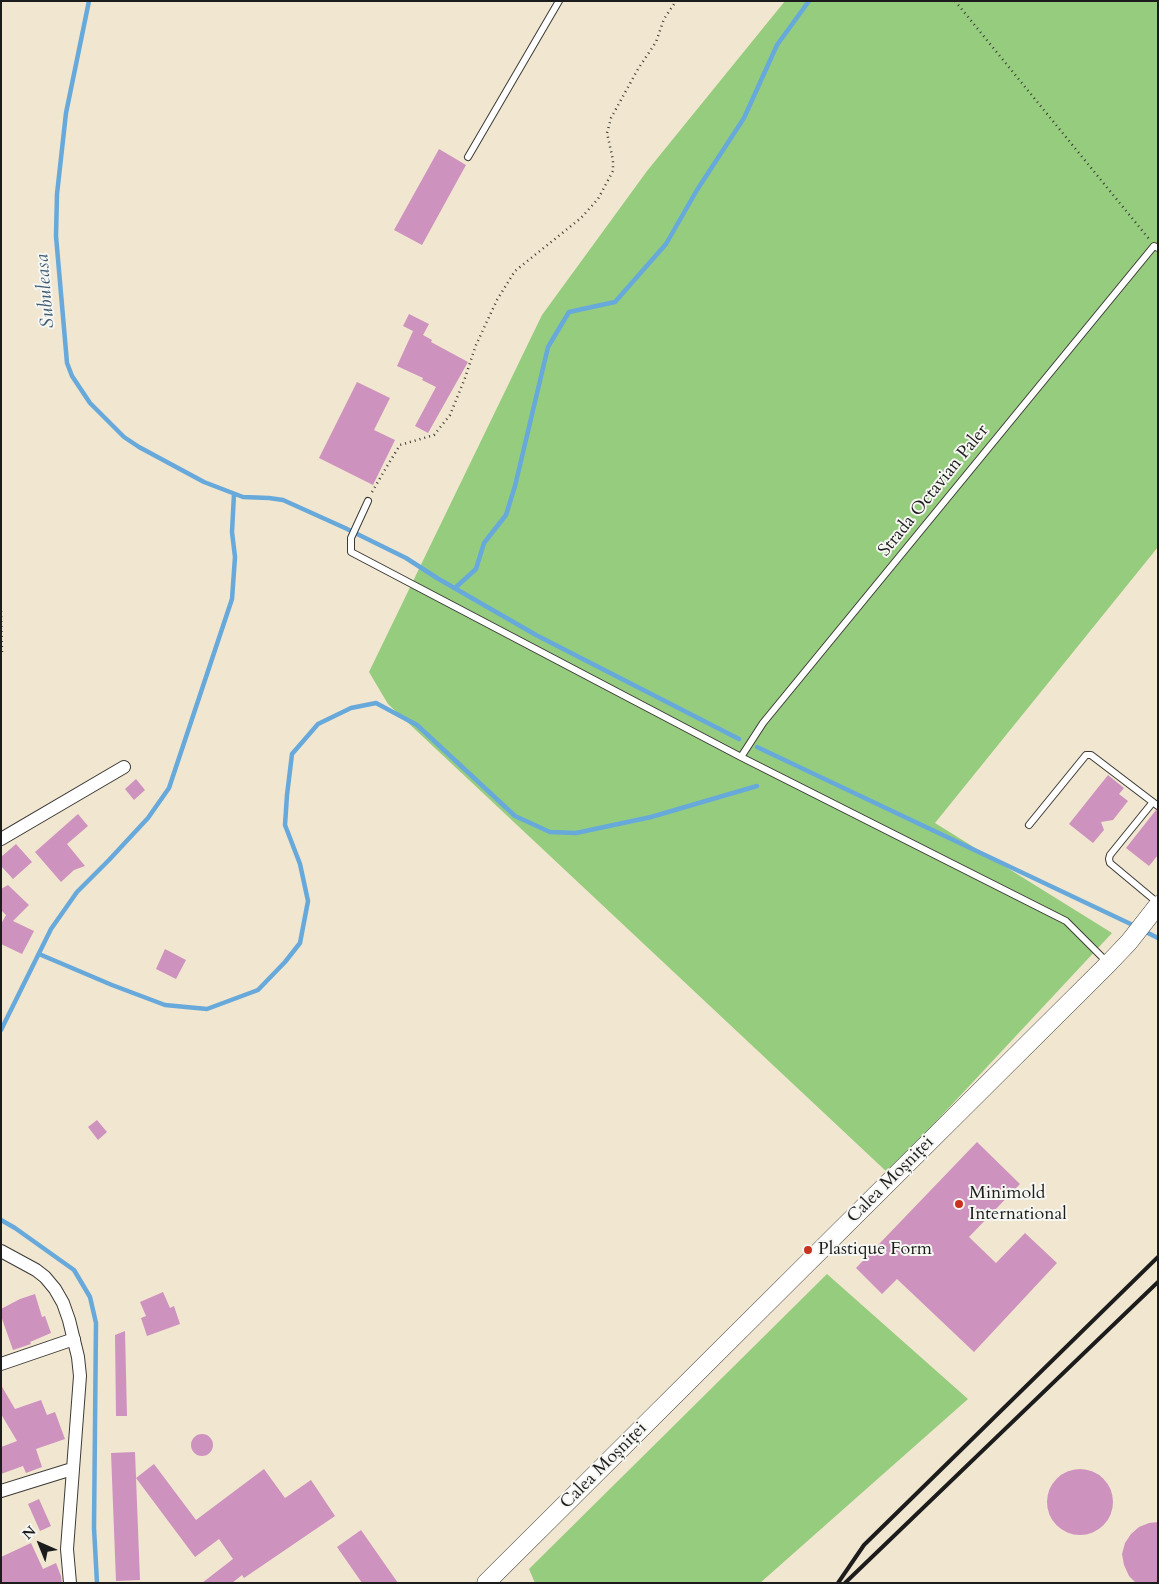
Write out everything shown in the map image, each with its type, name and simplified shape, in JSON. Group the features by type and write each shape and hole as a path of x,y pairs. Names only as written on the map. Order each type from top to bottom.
{"street":[{"path":"1,839 124,768"},
{"name":"Calea Moșniței","path":"491,1581 1108,964 1129,942 1155,908"},
{"path":"1,1251 36,1270 55,1289 63,1303 78,1357 80,1376 67,1549 70,1583"},
{"path":"1,1364 74,1340"},
{"path":"1,1491 72,1469"}],"lane":[{"path":"468,157 560,1"},
{"name":"Strada Octavian Paler","path":"741,758 763,723 1156,247"},
{"path":"368,501 351,538 351,552 741,758 1066,921 1108,964"},
{"path":"1029,825 1086,755 1091,754 1155,804 1110,855 1109,859 1110,863 1155,908"}],"path":[{"path":"368,501 400,445 434,435 450,415 476,345 497,300 516,271 581,218 598,199 613,171 613,160 607,133 611,118 656,42 664,19 676,1"},
{"path":"955,1 1156,247"},
{"path":"1,611 1,655"}],"green space":[{"path":"785,1 1158,1 1158,547 935,823 1112,933 888,1173 388,704 369,672 542,315 647,171"},
{"path":"827,1274 968,1399 760,1583 535,1583 529,1569"}],"building":[{"path":"439,149 466,165 422,245 394,230"},
{"path":"409,314 429,324 423,335 432,340 431,342 468,362 428,433 415,426 436,387 422,380 423,378 397,366 413,331 403,326"},
{"path":"357,382 390,398 374,430 395,440 373,485 319,458"},
{"path":"1108,775 1124,788 1119,794 1128,801 1113,820 1101,822 1104,830 1093,843 1069,824"},
{"path":"136,779 145,790 134,800 125,789"},
{"path":"1156,810 1158,811 1158,855 1149,866 1126,848"},
{"path":"78,814 88,826 67,844 85,866 74,870 61,882 35,852"},
{"path":"16,844 32,862 13,879 1,866 1,857"},
{"path":"8,885 29,905 13,921 34,931 22,954 1,944 1,924 6,915 1,910 1,889"},
{"path":"165,949 186,960 176,979 156,969"},
{"path":"97,1120 107,1132 98,1140 88,1127"},
{"path":"977,1142 1020,1184 969,1237 996,1263 1025,1233 1057,1263 974,1352 897,1279 882,1294 856,1268"},
{"path":"163,1292 170,1308 174,1306 180,1324 147,1336 141,1318 146,1316 140,1302"},
{"path":"35,1294 42,1317 45,1316 51,1333 30,1342 31,1344 13,1350 1,1316 1,1309"},
{"path":"125,1331 127,1416 116,1416 115,1335"},
{"path":"1,1385 15,1409 41,1400 47,1415 55,1412 65,1439 36,1449 42,1467 26,1473 23,1466 1,1474 1,1447 17,1441 1,1414"},
{"path":"202,1434 212,1441 213,1445 206,1455 202,1456 192,1449 191,1445 198,1435"},
{"path":"135,1452 140,1580 116,1581 111,1453"},
{"path":"154,1464 196,1520 264,1469 285,1498 311,1480 335,1516 244,1578 242,1575 232,1583 202,1583 233,1559 219,1539 195,1557 136,1478"},
{"path":"1073,1469 1087,1469 1099,1474 1108,1483 1113,1495 1111,1515 1104,1526 1087,1535 1073,1535 1061,1530 1052,1521 1047,1509 1047,1495 1052,1483 1061,1474"},
{"path":"39,1499 51,1526 40,1531 28,1504"},
{"path":"1158,1522 1158,1583 1136,1583 1129,1576 1124,1565 1122,1554 1125,1543 1139,1527"},
{"path":"361,1530 398,1583 362,1583 337,1547"},
{"path":"31,1543 43,1569 56,1563 62,1583 1,1583 1,1557"}],"waterway":[{"name":"Subuleasa","path":"89,1 66,113 57,194 56,236 67,363 72,376 90,403 124,437 204,482 243,497 283,500 345,528 406,558 536,635 739,739"},
{"path":"455,588 476,569 484,543 506,515 515,486 548,347 569,312 615,302 666,244 697,190 744,118 777,45 809,1"},
{"path":"1,1030 51,929 77,892 148,818 169,788 232,599 235,557 232,532 234,494"},
{"path":"39,954 165,1005 207,1009 258,990 300,943 308,901 300,864 285,825 292,754 318,724 351,708 376,703 417,725 515,816 550,832 576,833 651,817 757,786"},
{"path":"757,747 1137,927"},
{"path":"1144,931 1158,938"},
{"path":"1,1220 74,1270 90,1297 96,1323 94,1528 97,1583"}],"railway":[{"path":"838,1583 864,1545 1158,1257"},
{"path":"845,1583 1158,1282"}],"place":[{"name":"Minimold International","path":"959,1204"},
{"name":"Plastique Form","path":"808,1250"}]}
